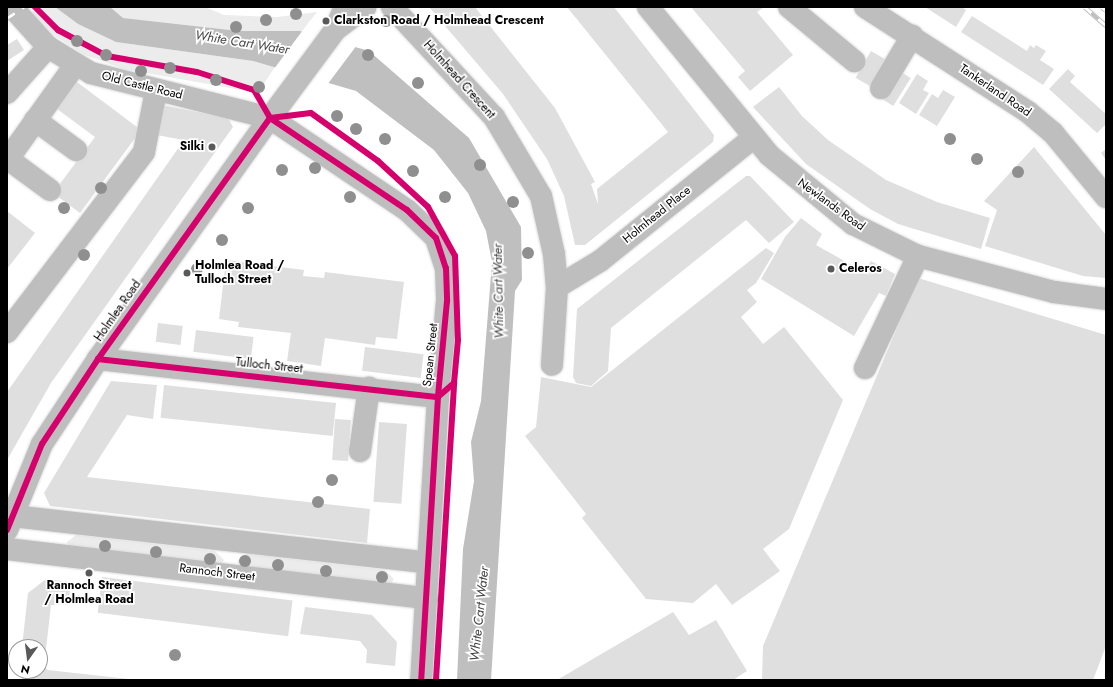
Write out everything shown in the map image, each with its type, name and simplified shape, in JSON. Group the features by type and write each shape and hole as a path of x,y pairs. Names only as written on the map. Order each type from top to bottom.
{"street":[{"name":"Old Castle Road","path":"12,7 48,47 75,65 109,80 270,118"},
{"name":"Holmhead Crescent","path":"392,7 494,117 541,196 554,254 557,288 552,365"},
{"name":"Newlands Road","path":"648,7 753,138 786,171 853,224 918,256 1054,292 1106,299"},
{"path":"789,7 854,61"},
{"name":"Tankerland Road","path":"865,7 1028,112 1053,133 1106,198"},
{"name":"Holmlea Road","path":"9,523 42,444 98,359 287,94 335,30 358,8"},
{"path":"880,88 912,36"},
{"path":"7,93 48,47"},
{"path":"50,190 8,159 75,65"},
{"path":"7,332 144,152 156,91"},
{"name":"Spean Street","path":"270,118 407,210 436,238 446,268 447,301 438,397 421,680"},
{"path":"35,120 76,150"},
{"name":"Holmhead Place","path":"557,288 600,261 753,138"},
{"path":"865,368 918,256"},
{"name":"Tulloch Street","path":"98,359 369,388 438,397"},
{"path":"360,451 369,388"},
{"path":"9,523 428,563"},
{"name":"Rannoch Street","path":"7,549 427,598"}],"shaded area":[{"path":"43,7 55,7 78,24 116,42 253,61 275,67 259,91 247,91 124,69 85,55 54,35 31,12"},
{"path":"110,7 205,7 224,15 277,17 317,12 302,31 239,31 122,18"},
{"path":"76,535 215,551 224,560 220,566 68,548 67,542"},
{"path":"247,554 385,570 394,579 390,585 239,567 237,561"}],"water":[{"name":"White Cart Water","path":"55,7 110,7 123,18 239,31 300,31 369,51 469,138 521,227 522,280 515,291 491,680 457,680 463,549 474,481 471,442 481,401 492,262 486,231 468,193 434,150 356,91 253,61 116,42 78,24"}],"pier":[{"path":"303,30 357,45 327,85 274,69"}],"building":[{"path":"429,7 475,7 555,108 595,182 591,184 598,204 597,189 668,132 567,7 614,7 714,135 713,142 585,245 575,245 564,196 547,159 503,94"},
{"path":"691,7 764,7 757,12 793,55 750,91 738,77 745,71"},
{"path":"925,7 962,7 966,10 956,27"},
{"path":"972,16 1027,51 1030,45 1034,48 1036,45 1046,51 1040,60 1054,69 1043,85 961,32"},
{"path":"17,39 24,50 7,61 7,45"},
{"path":"871,51 885,59 869,86 856,78"},
{"path":"1068,69 1075,76 1070,82 1106,114 1106,124 1097,133 1049,89"},
{"path":"898,70 911,78 893,106 881,98"},
{"path":"917,74 928,81 923,90 929,93 916,114 899,103"},
{"path":"73,79 141,130 80,213 53,193 95,137 53,106"},
{"path":"779,87 802,116 828,140 886,180 937,202 990,218 981,249 898,224 870,209 806,164 753,107"},
{"path":"943,90 955,97 937,126 919,115 932,94 938,98"},
{"path":"157,104 228,118 233,127 51,383 7,460 7,392 184,140 151,134"},
{"path":"1034,147 1106,235 1106,278 1083,276 985,246 997,210 984,201"},
{"path":"1106,149 1106,160 1101,153"},
{"path":"746,176 750,176 794,222 769,243 746,220 611,328 608,371 591,386 576,383 573,377 577,309"},
{"path":"7,211 35,233 7,269"},
{"path":"801,218 822,234 816,245 864,272 871,261 895,274 886,296 879,293 854,336 761,279 785,237"},
{"path":"766,248 774,253 756,283 747,290 757,302 741,317 763,344 784,327 843,400 789,529 763,549 780,571 732,605 716,584 693,603 646,599 582,518 586,514 525,436 536,427 541,377 591,387"},
{"path":"226,260 304,270 303,276 324,278 325,272 404,282 397,339 376,337 375,345 325,338 321,366 287,361 291,333 238,327 239,322 219,319"},
{"path":"918,278 1106,335 1106,646 1093,680 762,680 763,646"},
{"path":"158,323 183,326 180,345 156,342"},
{"path":"196,330 254,337 251,359 193,352"},
{"path":"365,347 424,354 421,378 362,371"},
{"path":"111,381 157,385 153,419 127,415 87,477 370,509 367,543 50,506 44,493"},
{"path":"164,385 336,403 333,436 161,418"},
{"path":"335,419 351,420 348,461 332,460"},
{"path":"379,422 407,424 401,504 373,502"},
{"path":"102,577 293,600 288,636 98,613"},
{"path":"46,579 71,582 68,605 51,605 47,639 23,639 28,593"},
{"path":"305,607 372,615 397,642 395,666 366,663 367,650 360,641 300,634"},
{"path":"673,612 689,635 716,620 747,671 733,680 557,680"},
{"path":"48,670 137,680 23,680 48,679"}],"railway":[{"path":"7,18 24,7"},
{"path":"1085,7 1106,25"},
{"path":"1102,7 1106,10"}],"cycle path":[{"path":"35,7 58,30 107,56 197,72 254,90 270,118 407,210 436,238 446,268 447,301 438,397 421,680"},
{"path":"270,118 311,113 378,161 428,207 455,256 458,340 454,383 438,397"},
{"path":"7,530 42,444 98,359 270,118"},
{"path":"98,359 438,397"},
{"path":"436,680 454,383"}],"place":[{"name":"Clarkston Road / Holmhead Crescent","path":"326,21"},
{"name":"Silki","path":"212,147"},
{"name":"Celeros","path":"831,269"},
{"name":"Holmlea Road / Tulloch Street","path":"187,273"},
{"name":"Rannoch Street / Holmlea Road","path":"89,573"}]}
